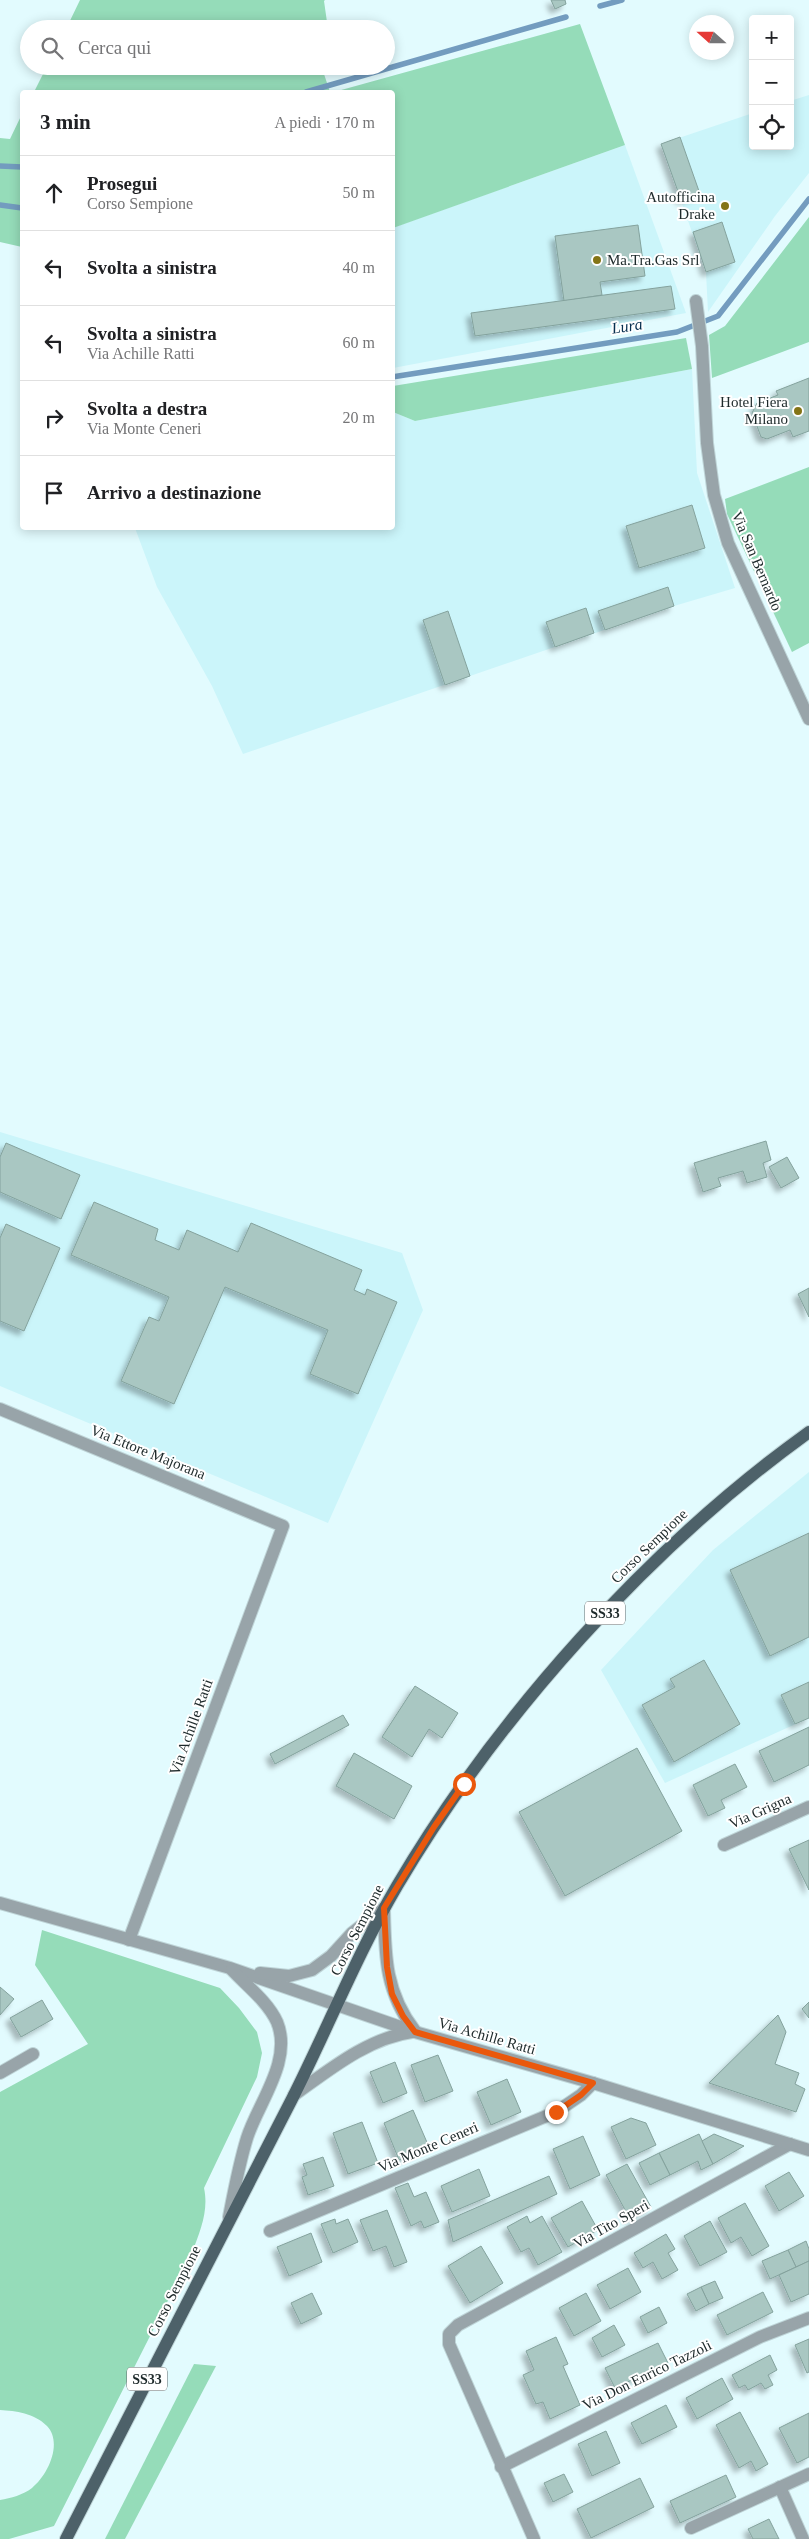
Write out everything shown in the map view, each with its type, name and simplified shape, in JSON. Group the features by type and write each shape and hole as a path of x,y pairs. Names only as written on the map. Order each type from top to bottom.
{"main road":[{"name":"Corso Sempione","path":"66,2539 228,2219 294,2094 384,1908 434,1827 464,1784 526,1704 641,1573 719,1503 809,1432"}],"street":[{"name":"Via San Bernardo","path":"696,301 702,346 707,443 714,495 728,543 809,719"},
{"name":"Via Ettore Majorana","path":"0,1409 283,1526"},
{"name":"Via Achille Ratti","path":"129,1940 283,1526"},
{"name":"Via Grigna","path":"724,1845 809,1807"},
{"name":"Via Achille Ratti","path":"0,1903 230,1968 415,2032 593,2083 809,2150"},
{"path":"230,1968 289,1976 312,1970 331,1956 352,1933 384,1908"},
{"path":"294,2094 354,2054 398,2034 415,2032 397,2005 391,1987 386,1958 384,1908"},
{"path":"228,2219 248,2137 274,2076 280,2047 277,2023 271,2012 230,1968"},
{"path":"0,2073 33,2054"},
{"name":"Via Monte Ceneri","path":"270,2231 556,2112 581,2095 593,2083"},
{"name":"Via Tito Speri","path":"501,2467 449,2344 449,2334 458,2325 790,2144"},
{"name":"Via Don Enrico Tazzoli","path":"501,2467 760,2337 809,2318"},
{"path":"501,2467 534,2539"},
{"path":"691,2528 809,2474"},
{"path":"780,2487 803,2539"}],"shaded area":[{"path":"809,95 809,173 775,216 708,312 706,272 661,144 749,114 749,150 794,150 794,100"},
{"path":"625,145 686,313 395,368 395,227"},
{"path":"692,369 697,473 735,588 674,606 243,754 212,686 157,587 136,530 395,530 395,413 415,421"},
{"path":"0,1132 402,1253 423,1310 328,1523 0,1386"},
{"path":"809,1472 809,1718 665,1783 601,1670 713,1550"}],"green space":[{"path":"80,0 325,0 327,20 70,20"},
{"path":"580,24 625,145 395,227 395,90 341,90"},
{"path":"42,75 324,75 329,90 35,90"},
{"path":"20,118 20,247 0,242 0,138 10,139"},
{"path":"809,217 809,342 712,378 709,335 725,326"},
{"path":"686,338 692,369 415,421 395,413 395,386"},
{"path":"809,467 809,643 792,652 727,514 725,499"},
{"path":"42,1930 220,1988 239,2008 257,2032 262,2053 257,2077 204,2188 205,2213 192,2253 54,2526 9,2539 0,2539 0,2500 25,2493 38,2482 52,2458 54,2441 52,2433 47,2426 31,2415 0,2410 0,2092 88,2044 35,1965"},
{"path":"194,2364 216,2366 125,2539 105,2539"}],"building":[{"path":"551,0 565,0 566,4 555,9"},
{"path":"680,137 700,194 681,200 661,144"},
{"path":"722,222 735,262 706,272 693,232"},
{"path":"638,225 645,276 600,282 602,295 564,301 555,236"},
{"path":"671,286 675,309 475,336 471,313"},
{"path":"809,378 809,431 793,437 790,430 767,439 761,437 752,413 757,403 778,395 776,391"},
{"path":"692,505 705,548 639,568 626,526"},
{"path":"668,587 674,606 605,630 598,611"},
{"path":"586,608 594,633 555,647 546,622"},
{"path":"448,611 470,676 445,685 423,620"},
{"path":"766,1141 771,1160 763,1163 767,1177 747,1183 743,1171 718,1178 721,1186 703,1192 694,1163"},
{"path":"6,1143 80,1175 61,1219 0,1192 0,1157"},
{"path":"787,1157 799,1178 781,1188 769,1167"},
{"path":"94,1202 158,1229 155,1240 179,1250 187,1230 238,1252 251,1223 362,1270 354,1290 365,1295 367,1289 397,1302 358,1394 310,1374 328,1330 225,1287 174,1404 121,1381 149,1317 159,1321 169,1297 71,1255"},
{"path":"6,1224 60,1248 24,1331 0,1321 0,1238"},
{"path":"809,1288 809,1317 798,1294"},
{"path":"809,1533 809,1637 770,1656 730,1570"},
{"path":"704,1660 740,1724 674,1762 642,1705 675,1687 670,1679"},
{"path":"809,1682 809,1718 795,1724 781,1695"},
{"path":"415,1686 458,1713 442,1738 429,1729 412,1757 382,1737"},
{"path":"343,1715 349,1725 275,1764 270,1754"},
{"path":"809,1727 809,1765 774,1782 759,1751"},
{"path":"637,1748 682,1831 565,1896 519,1812"},
{"path":"354,1753 412,1786 394,1819 336,1786"},
{"path":"735,1764 747,1787 721,1800 725,1808 708,1816 693,1785"},
{"path":"809,1840 809,1890 789,1849"},
{"path":"0,1987 14,1999 0,2015"},
{"path":"42,2000 53,2019 21,2037 10,2018"},
{"path":"809,2002 809,2018 802,2009"},
{"path":"778,2015 786,2032 775,2064 799,2073 795,2084 805,2089 796,2112 709,2083"},
{"path":"438,2055 453,2091 425,2102 411,2065"},
{"path":"395,2062 407,2093 383,2103 370,2072"},
{"path":"507,2079 521,2112 491,2125 477,2092"},
{"path":"413,2110 429,2147 399,2160 384,2123"},
{"path":"631,2118 646,2123 656,2145 626,2159 611,2127"},
{"path":"362,2122 378,2163 348,2174 333,2133"},
{"path":"699,2134 713,2164 701,2170 698,2161 670,2175 659,2153"},
{"path":"714,2134 744,2146 713,2164 702,2141"},
{"path":"583,2136 600,2175 570,2189 553,2149"},
{"path":"659,2153 670,2175 650,2185 639,2163"},
{"path":"323,2157 334,2186 308,2195 302,2177 307,2175 303,2164"},
{"path":"627,2164 651,2207 630,2219 606,2175"},
{"path":"479,2169 490,2196 452,2212 441,2186"},
{"path":"789,2172 804,2196 779,2211 765,2186"},
{"path":"549,2176 557,2194 453,2242 448,2220"},
{"path":"408,2183 414,2197 426,2192 439,2222 424,2228 421,2221 411,2226 395,2188"},
{"path":"582,2201 598,2230 568,2247 551,2218"},
{"path":"745,2203 769,2246 752,2256 741,2237 731,2243 718,2218"},
{"path":"387,2210 407,2262 394,2267 386,2246 373,2251 360,2220"},
{"path":"527,2216 530,2223 542,2216 562,2252 538,2265 529,2248 521,2252 507,2227"},
{"path":"335,2219 336,2224 348,2219 358,2242 333,2253 321,2224"},
{"path":"710,2221 727,2252 700,2266 684,2236"},
{"path":"311,2233 322,2262 289,2276 277,2247"},
{"path":"666,2234 675,2249 668,2253 678,2270 662,2279 653,2262 643,2268 634,2253"},
{"path":"806,2241 809,2249 809,2261 796,2267 788,2250"},
{"path":"481,2246 503,2283 470,2303 448,2266"},
{"path":"788,2250 796,2267 770,2279 762,2261"},
{"path":"809,2261 809,2294 791,2302 779,2275"},
{"path":"628,2268 641,2292 610,2309 597,2285"},
{"path":"715,2281 723,2298 709,2304 701,2287"},
{"path":"701,2287 709,2304 696,2311 687,2294"},
{"path":"763,2292 773,2312 727,2335 717,2315"},
{"path":"312,2293 322,2314 301,2324 291,2303"},
{"path":"586,2293 601,2321 574,2336 559,2308"},
{"path":"659,2307 667,2323 648,2333 640,2317"},
{"path":"614,2325 625,2345 602,2357 592,2338"},
{"path":"556,2337 568,2364 563,2366 580,2405 550,2419 543,2402 536,2404 523,2375 534,2370 526,2351"},
{"path":"809,2339 809,2372 807,2373 795,2345"},
{"path":"658,2343 668,2363 615,2388 605,2368"},
{"path":"770,2355 777,2370 768,2375 773,2385 765,2389 761,2383 748,2390 745,2385 739,2388 732,2375"},
{"path":"722,2378 733,2399 697,2419 686,2398"},
{"path":"666,2405 677,2427 642,2444 631,2423"},
{"path":"740,2412 768,2464 756,2471 751,2461 739,2468 716,2425"},
{"path":"809,2413 809,2457 797,2463 779,2428"},
{"path":"606,2431 620,2463 592,2476 578,2444"},
{"path":"564,2474 573,2492 553,2502 544,2483"},
{"path":"726,2475 736,2497 680,2523 670,2501"},
{"path":"640,2478 654,2507 591,2538 577,2509"},
{"path":"769,2519 779,2539 753,2539 748,2529"}],"waterway":[{"path":"600,6 622,0"},
{"path":"395,66 566,17"},
{"path":"313,90 365,75"},
{"path":"0,166 20,167"},
{"name":"Lura","path":"395,377 677,332 718,316 809,199"},
{"name":"Lura","path":"0,205 20,208"}],"place":[{"name":"Autofficina Drake","path":"725,206"},
{"name":"Ma.Tra.Gas Srl","path":"597,260"},
{"name":"Hotel Fiera Milano","path":"798,411"}],"route":[{"path":"464,1784 434,1827 384,1908 384,1940 392,1994 403,2016 415,2032 593,2083 581,2095 556,2112"}]}
